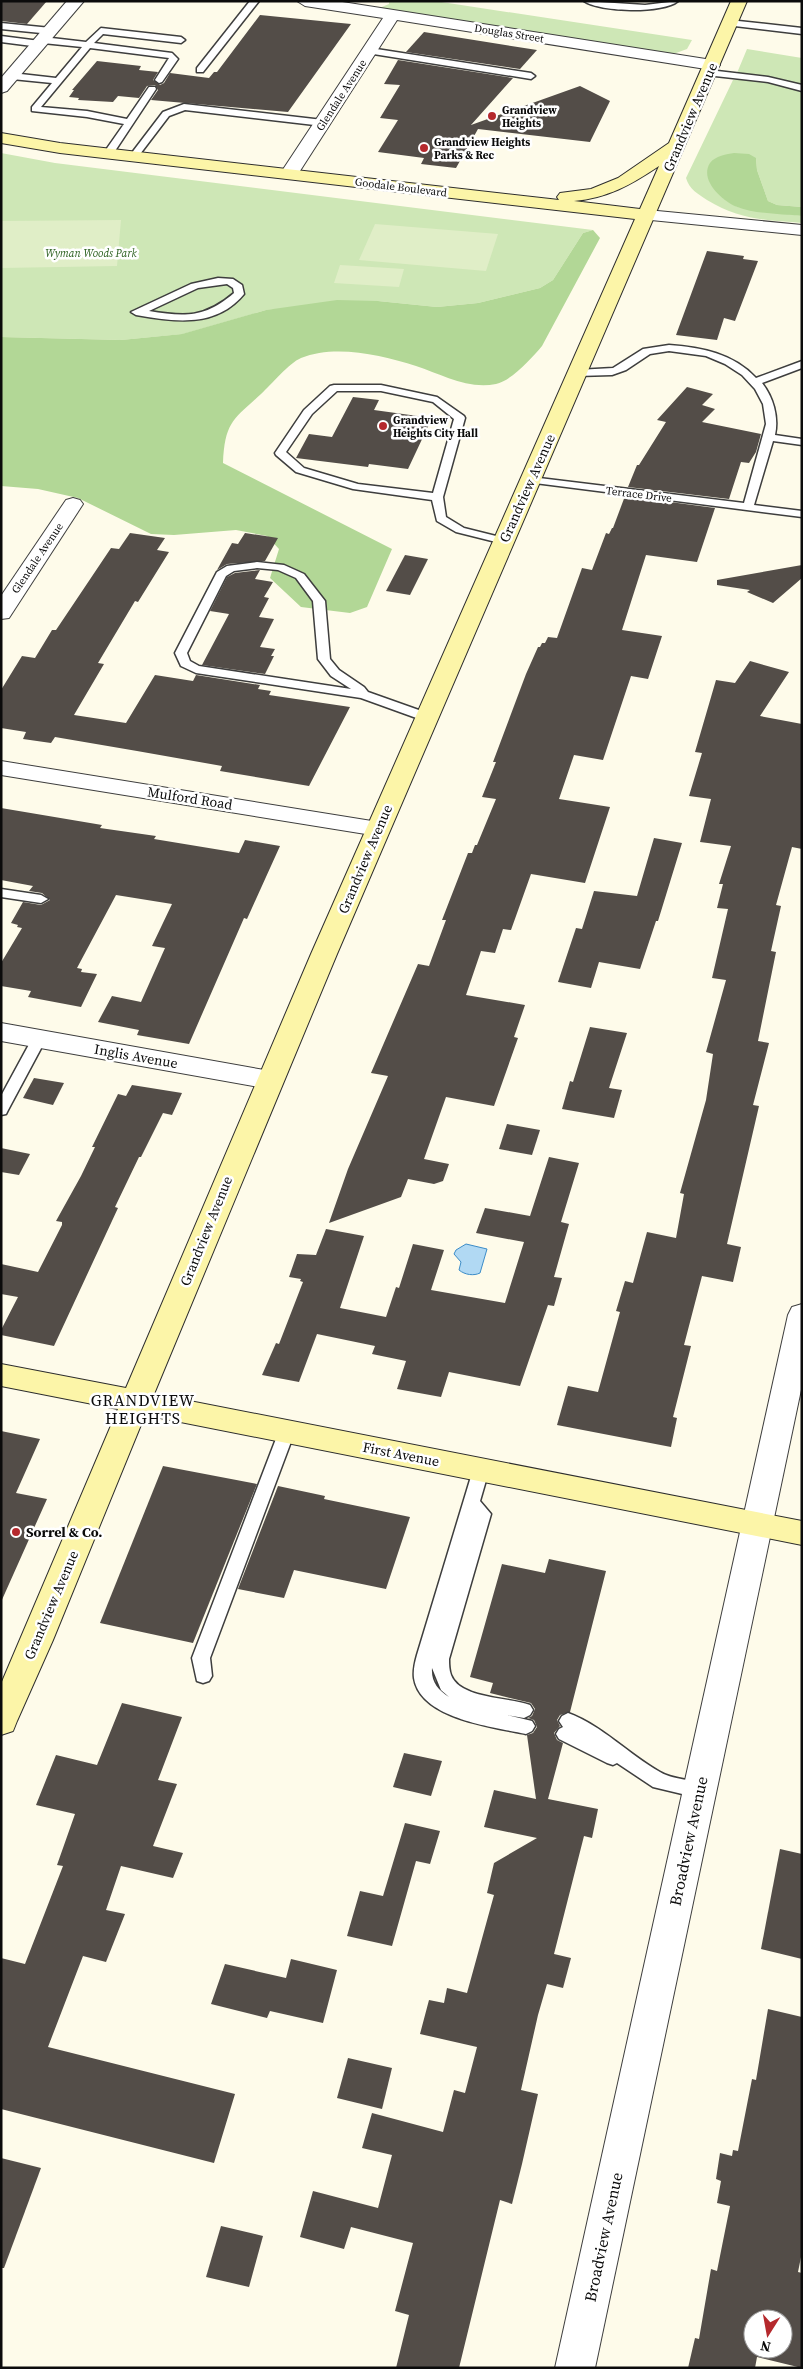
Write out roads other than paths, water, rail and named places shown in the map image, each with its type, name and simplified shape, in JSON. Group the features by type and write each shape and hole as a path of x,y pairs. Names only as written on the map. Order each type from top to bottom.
{"main road":[{"name":"Grandview Avenue","path":"1,1721 35,1646 270,1080 426,717 740,1"},
{"name":"Goodale Boulevard","path":"1,138 108,154 647,215"},
{"path":"477,196 557,197 594,194 624,182 676,146"},
{"name":"First Avenue","path":"1,1375 802,1534"}],"street":[{"path":"1,88 76,1"},
{"name":"Douglas Street","path":"305,1 711,69"},
{"name":"Glendale Avenue","path":"289,174 393,15"},
{"name":"Goodale Boulevard","path":"647,215 802,230"},
{"name":"Glendale Avenue","path":"1,612 73,504"},
{"name":"Mulford Road","path":"1,768 378,829"},
{"name":"Inglis Avenue","path":"1,1032 270,1080"},
{"name":"Broadview Avenue","path":"575,2368 802,1315"}],"lane":[{"path":"200,70 255,1"},
{"path":"588,1 645,8 660,7 674,1"},
{"path":"730,23 802,31"},
{"path":"1,26 44,38 172,56 174,59 159,80"},
{"path":"129,122 86,114 35,109 102,31 181,40"},
{"path":"1,39 44,38"},
{"path":"370,51 531,76"},
{"path":"711,69 790,83 802,88"},
{"path":"12,76 58,81"},
{"path":"108,154 152,90"},
{"path":"134,156 166,114 184,107 323,122"},
{"path":"205,282 229,282 238,288 239,294 229,304 210,316 196,320 136,312 151,308 188,287 205,282"},
{"path":"578,373 607,373 620,370 650,350 670,348 700,351 733,363 755,382 767,400 771,424 748,508"},
{"path":"755,382 802,364"},
{"path":"437,497 357,487 300,470 280,453 308,412 334,388 381,388 437,400 460,418 437,497 441,519 460,530 504,541"},
{"path":"768,437 802,442"},
{"name":"Terrace Drive","path":"531,480 802,514"},
{"path":"363,695 360,690 335,673 324,659 319,602 300,576 280,567 257,564 231,568 221,574 181,653 185,663 196,669 363,695 426,717"},
{"path":"1,893 40,899"},
{"path":"1,1110 39,1039"},
{"path":"203,1676 201,1658 287,1432"},
{"path":"481,1470 426,1655 423,1669 424,1682 431,1693 456,1710 525,1718"},
{"path":"566,1728 597,1737 632,1765 659,1781 699,1790"}],"water":[{"path":"466,1244 487,1249 480,1273 469,1274 459,1270 461,1262 454,1254 456,1250"}],"place":[{"name":"Grandview Heights","path":"492,116"},
{"name":"Grandview Heights Parks & Rec","path":"424,148"},
{"name":"Grandview Heights City Hall","path":"383,426"},
{"name":"Sorrel & Co.","path":"16,1532"}],"district":[{"name":"GRANDVIEW HEIGHTS","path":"143,1409"}],"park label":[{"name":"Wyman Woods Park","path":"91,253"}]}
